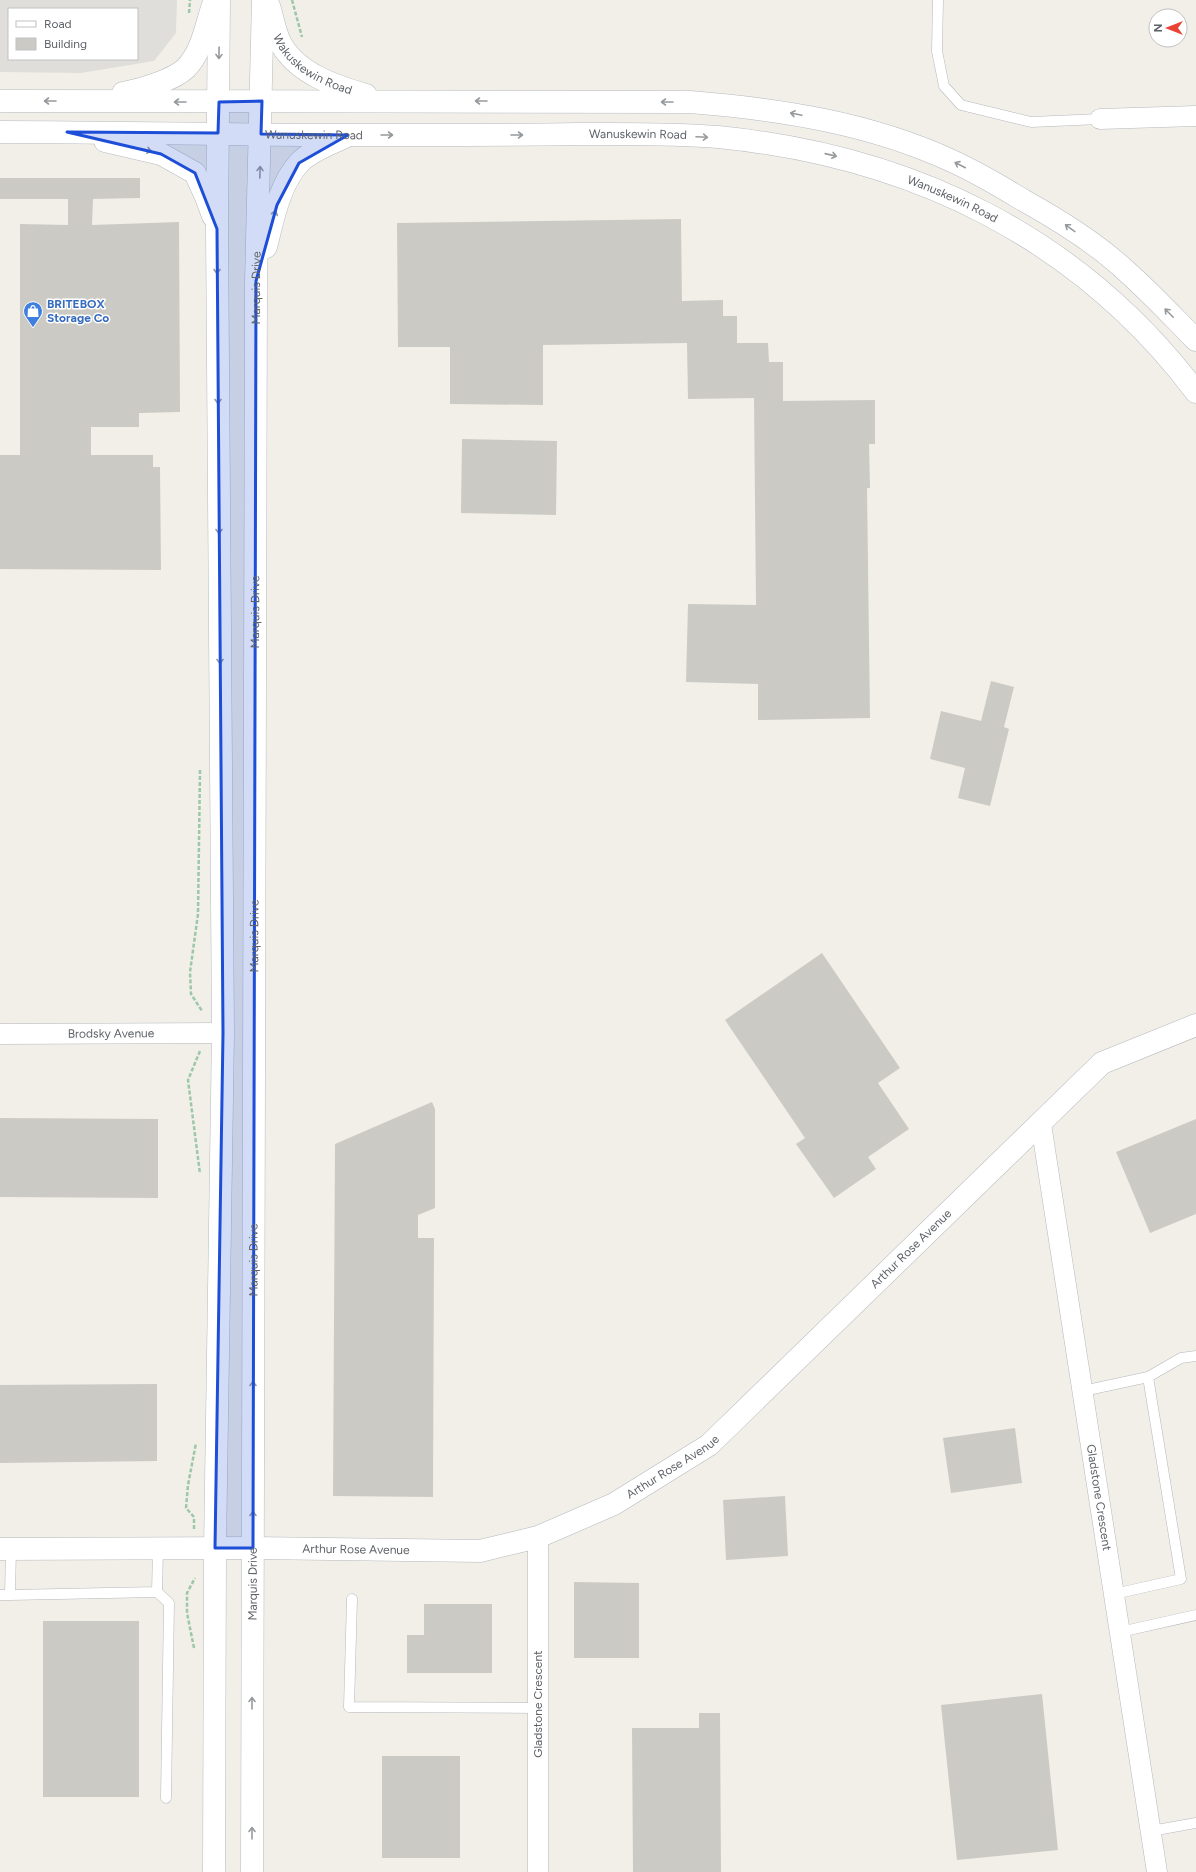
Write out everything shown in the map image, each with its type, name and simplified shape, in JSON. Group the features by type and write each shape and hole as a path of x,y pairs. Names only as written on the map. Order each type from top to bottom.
{"main road":[{"path":"82,101 156,85 186,68 199,47 214,0"},
{"path":"214,1872 204,1548 214,1033 219,0"},
{"name":"Marquis Drive","path":"252,1872 256,281 262,101 263,0"},
{"name":"Wakuskewin Road","path":"267,0 281,44 295,62 310,73 347,89 386,101"},
{"path":"0,101 690,102 787,111 865,130 951,160 1054,216 1125,270 1196,340"},
{"name":"Wanuskewin Road","path":"0,132 348,135 645,134 710,137 782,146 857,162 943,192 1022,233 1106,294 1148,335 1196,392"},
{"path":"67,132 161,154 195,173 206,196 217,229"},
{"path":"256,281 277,206 287,181 299,163 322,147 348,135"},
{"name":"Arthur Rose Avenue","path":"5,1549 253,1548 480,1551 538,1537 614,1504 709,1445 922,1236 1041,1124 1102,1063 1196,1025"}],"street":[{"path":"1100,119 1196,116"},
{"name":"Brodsky Avenue","path":"0,1034 214,1033"},
{"name":"Gladstone Crescent","path":"1041,1124 1157,1872"},
{"name":"Gladstone Crescent","path":"538,1537 538,1872"}],"lane":[{"path":"938,0 937,51 944,86 960,105 1031,122 1100,119"},
{"path":"1083,1391 1148,1377 1181,1358 1196,1356"},
{"path":"1114,1594 1181,1579 1148,1377"},
{"path":"157,1592 158,1548"},
{"path":"5,1549 5,1595 157,1592 169,1603 166,1798"},
{"path":"352,1599 349,1707 538,1708"},
{"path":"1120,1632 1196,1615"},
{"path":"1151,1832 1196,1823"}],"path":[{"path":"292,0 296,20 304,40"},
{"path":"200,764 198,914 190,972 191,994 202,1008 214,1033 197,1059 188,1080 200,1177"},
{"path":"197,1436 188,1485 186,1508 194,1517 204,1548"},
{"path":"195,1577 187,1593 187,1613 195,1652"}],"highlighted area":[{"path":"262,101 261,134 348,135 299,163 277,205 256,281 253,1548 215,1548 223,1033 217,229 195,173 161,154 67,132 218,133 219,102"}],"shaded area":[{"path":"0,0 177,0 176,33 154,61 81,73 0,72"}],"building":[{"path":"0,178 140,178 140,198 93,199 92,225 179,222 180,412 139,413 139,427 91,427 91,455 153,455 153,467 160,467 161,570 0,569 0,455 20,455 20,224 68,225 68,199 0,199"},
{"path":"681,219 682,301 723,300 723,316 737,316 737,343 768,343 769,362 783,362 783,401 875,400 875,444 869,444 870,488 867,488 870,718 758,720 758,684 686,682 688,604 756,605 754,398 688,399 687,343 543,345 543,405 450,404 450,347 398,347 397,223"},
{"path":"462,439 557,441 556,515 461,513"},
{"path":"991,681 1014,687 1004,727 1009,729 990,806 958,798 965,768 930,759 941,711 981,721"},
{"path":"822,953 900,1068 878,1083 909,1129 868,1157 876,1169 834,1198 796,1144 805,1138 725,1020"},
{"path":"432,1102 435,1109 435,1208 418,1215 418,1238 434,1238 433,1497 333,1496 335,1144"},
{"path":"0,1118 158,1119 158,1198 0,1197"},
{"path":"1196,1119 1196,1214 1150,1233 1116,1152"},
{"path":"157,1384 157,1461 0,1463 0,1385"},
{"path":"1015,1428 1022,1483 951,1493 943,1438"},
{"path":"785,1496 788,1556 726,1560 723,1500"},
{"path":"574,1582 639,1583 639,1658 574,1658"},
{"path":"424,1604 492,1604 492,1673 407,1673 407,1635 424,1635"},
{"path":"43,1621 139,1621 139,1797 43,1797"},
{"path":"1042,1694 1058,1850 957,1860 941,1705"},
{"path":"699,1713 720,1713 721,1872 633,1872 632,1728 699,1728"},
{"path":"382,1756 460,1756 460,1858 382,1858"}],"place":[{"name":"BRITEBOX Storage Co","path":"33,328"}]}
